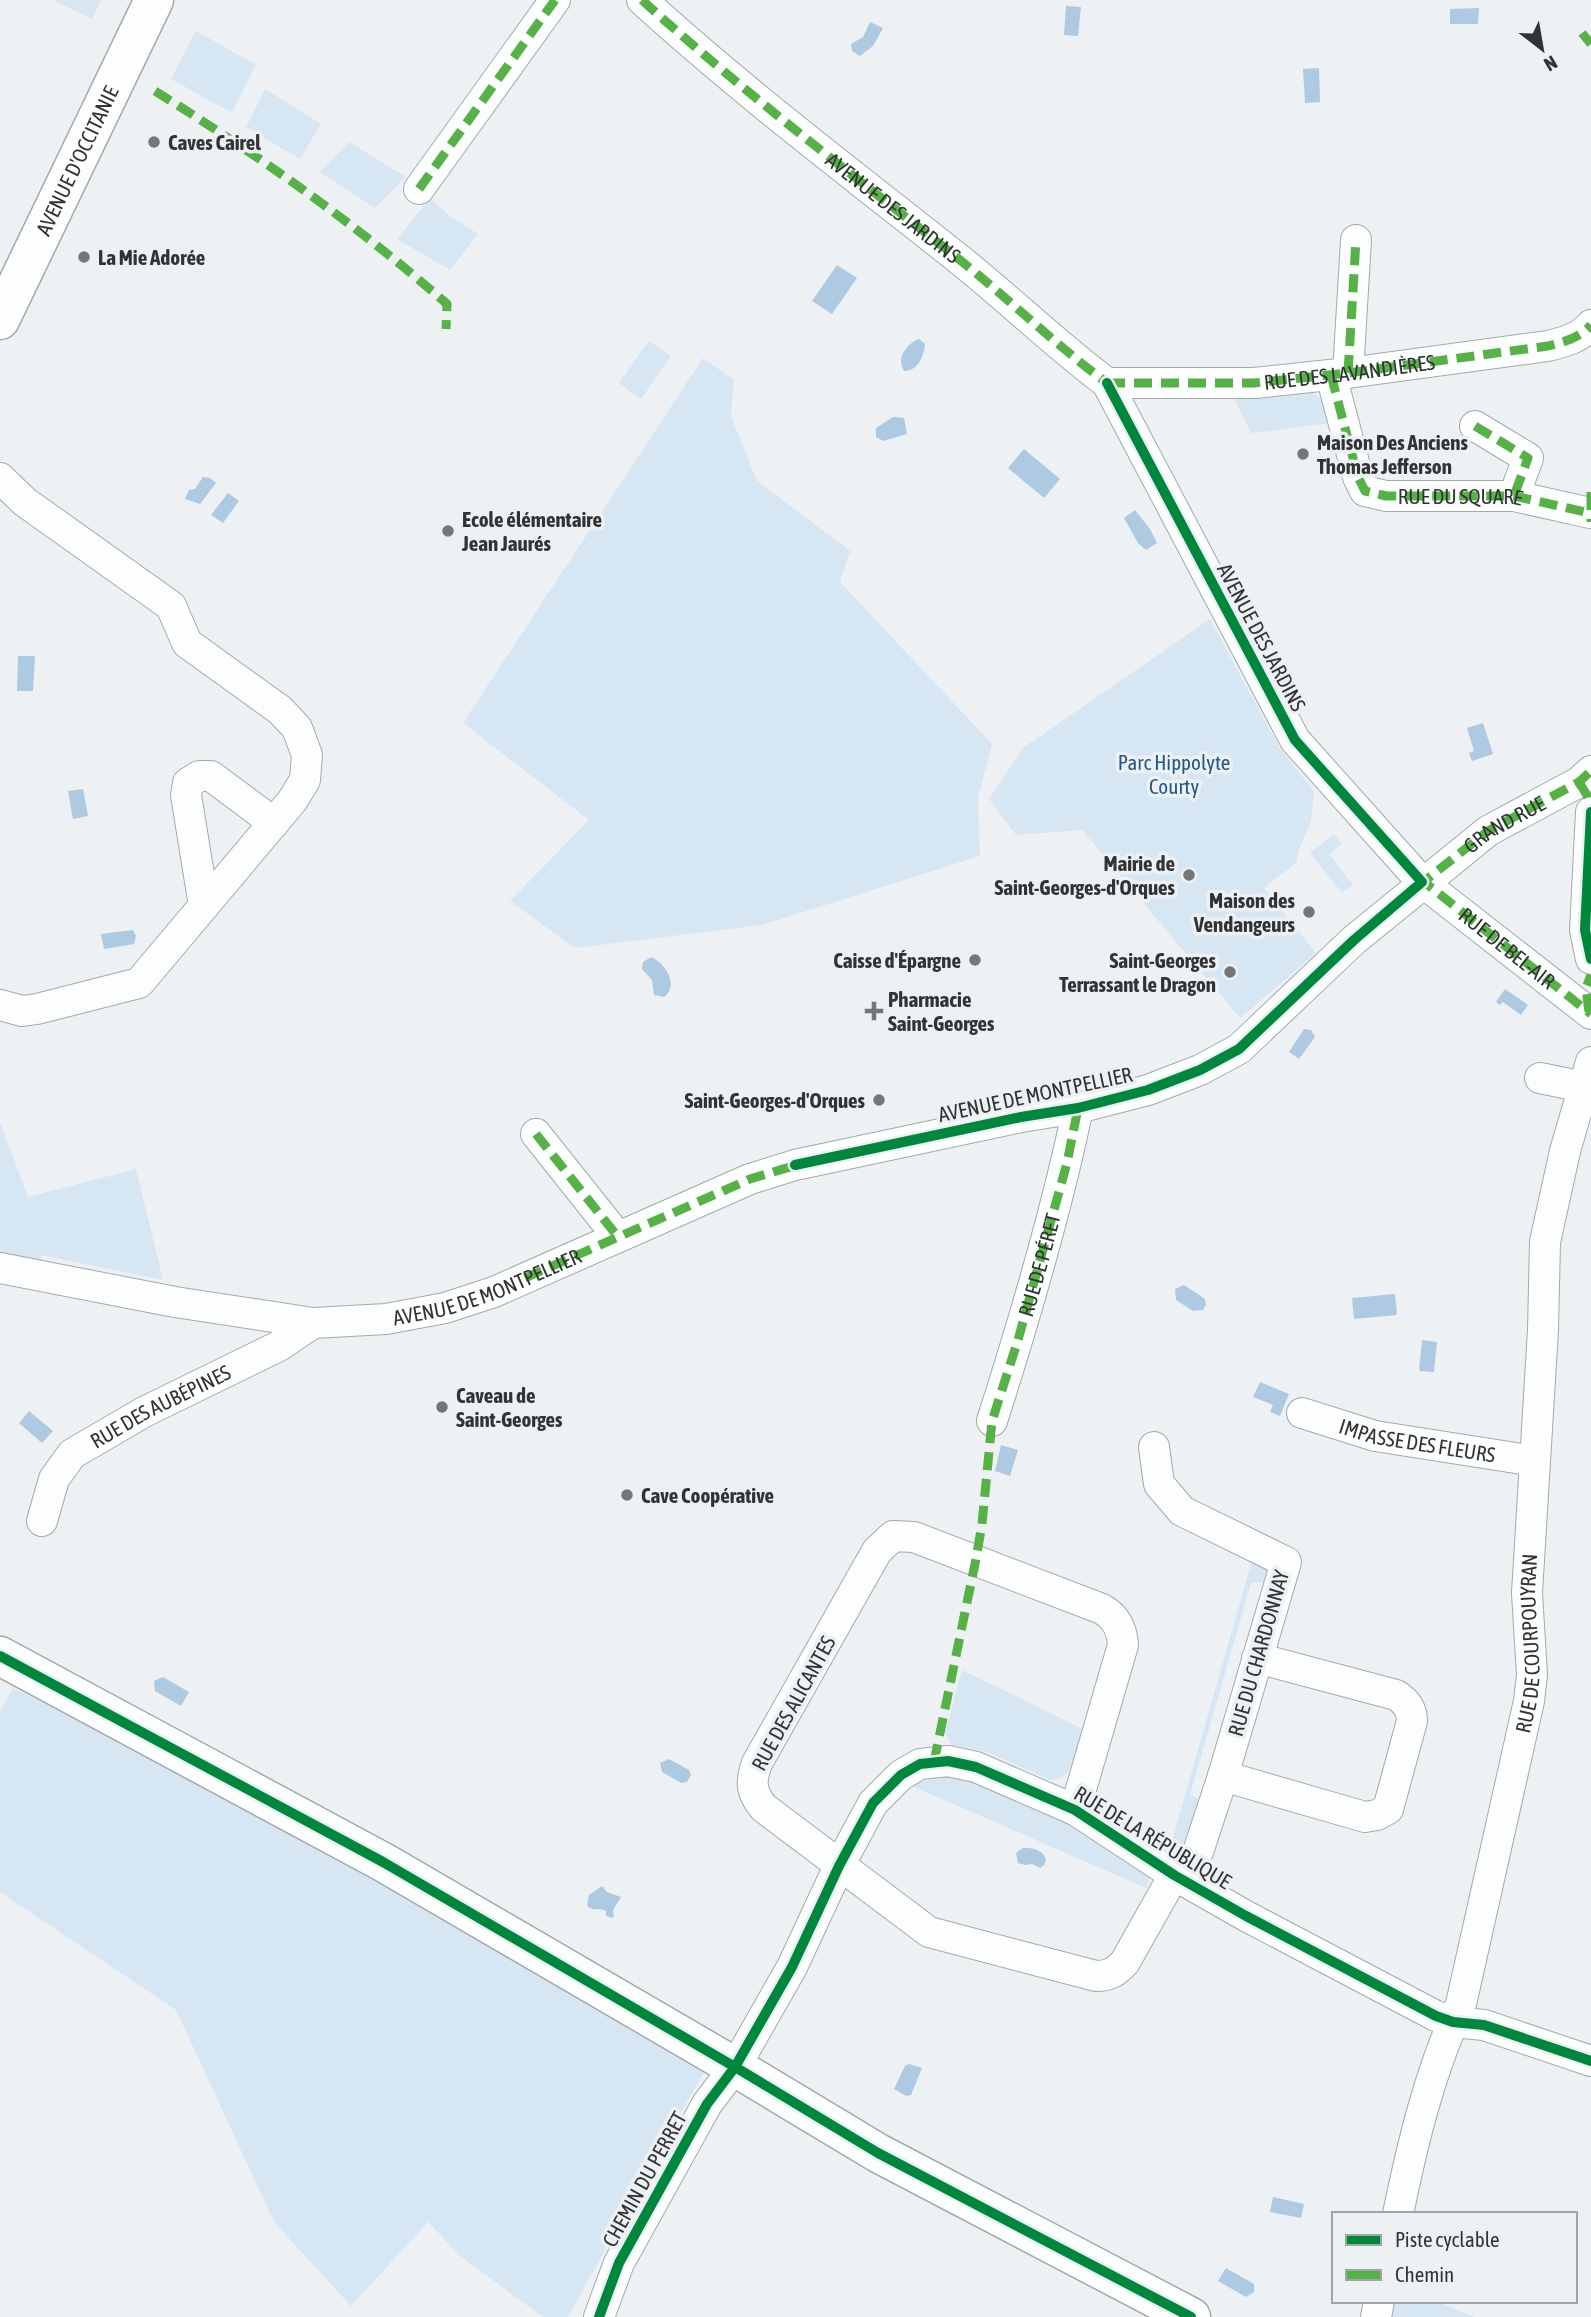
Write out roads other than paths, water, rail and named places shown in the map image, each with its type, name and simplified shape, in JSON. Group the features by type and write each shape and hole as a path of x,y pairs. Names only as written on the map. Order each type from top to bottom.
{"street":[{"name":"AVENUE D'OCCITANIE","path":"0,320 154,0"},
{"path":"419,189 555,0"},
{"name":"AVENUE DES JARDINS","path":"644,1 762,104 985,280 1068,353 1107,383 1295,740 1422,882"},
{"path":"1340,374 1356,240"},
{"name":"RUE DES LAVANDIÈRES","path":"1107,383 1254,383 1340,374 1548,346 1566,341 1589,327"},
{"name":"RUE DU SQUARE","path":"1340,374 1358,477 1365,491 1386,496 1514,496 1591,512"},
{"path":"1475,426 1528,458 1514,496"},
{"path":"0,478 25,502 172,606 187,643 280,710 297,728 307,755 305,780 292,801 139,983 22,1011 0,1005"},
{"path":"205,906 186,795 187,783 199,776 211,776 274,823"},
{"path":"1585,776 1591,812 1585,930 1591,959"},
{"name":"GRAND RUE","path":"1422,882 1488,831 1585,776"},
{"name":"RUE DE BEL-AIR","path":"1422,882 1590,995"},
{"name":"AVENUE DE MONTPELLIER","path":"0,1268 175,1302 313,1323 386,1320 445,1308 494,1292 750,1179 795,1165 1021,1117 1078,1108 1148,1090 1200,1070 1239,1049 1354,940 1422,882"},
{"path":"1540,1078 1587,1074"},
{"name":"RUE DE COURPOUYRAN","path":"1398,2212 1411,2152 1431,2080 1461,2004 1529,1701 1532,1675 1527,1593 1543,1330 1545,1241 1549,1212 1587,1074"},
{"name":"RUE DE PÉRET","path":"992,1420 1018,1340 1067,1163 1078,1108"},
{"path":"536,1134 618,1237"},
{"name":"RUE DES AUBÉPINES","path":"41,1521 54,1479 72,1454 144,1412 279,1346 313,1323"},
{"name":"IMPASSE DES FLEURS","path":"1302,1413 1375,1436 1535,1461"},
{"name":"RUE DU CHARDONNAY","path":"1154,1447 1159,1484 1182,1511 1286,1562 1223,1776 1181,1878"},
{"name":"RUE DES ALICANTES","path":"1075,1810 1123,1645 1117,1623 1102,1609 976,1559 914,1537 893,1536 877,1551 757,1763 751,1782 756,1799 839,1866 929,1932 1096,1976 1105,1976 1125,1962 1181,1878"},
{"path":"0,1656 383,1862 878,2153 1191,2317"},
{"path":"1223,1776 1365,1816 1377,1815 1388,1809 1412,1721 1412,1715 1404,1700 1396,1695 1257,1658"},
{"name":"RUE DE LA RÉPUBLIQUE","path":"735,2067 792,1967 839,1866 873,1803 901,1776 920,1764 948,1761 976,1767 1075,1810 1246,1916 1417,2006 1453,2022 1484,2025 1591,2061"},
{"name":"CHEMIN DU PERRET","path":"599,2317 620,2263 654,2198 707,2104 735,2067"}],"water":[{"path":"1066,6 1081,7 1078,36 1064,35"},
{"path":"1479,8 1478,24 1450,24 1450,9"},
{"path":"870,22 883,28 873,46 860,56 852,51 851,44 863,37"},
{"path":"1319,68 1320,102 1305,103 1303,69"},
{"path":"837,265 857,278 832,314 812,301"},
{"path":"919,339 925,344 922,358 917,366 904,371 902,356 910,344"},
{"path":"893,417 904,418 907,434 883,441 876,437 876,428"},
{"path":"1024,449 1060,479 1044,498 1008,468"},
{"path":"203,477 216,483 200,504 185,499 189,490 195,489"},
{"path":"228,493 239,501 223,523 211,515"},
{"path":"1135,510 1157,543 1146,550 1138,543 1124,518"},
{"path":"18,656 35,656 33,691 17,691"},
{"path":"1483,723 1493,754 1472,761 1469,753 1474,751 1467,728"},
{"path":"83,789 88,816 73,819 68,791"},
{"path":"133,930 136,936 134,944 104,949 101,934"},
{"path":"651,957 661,964 671,981 669,992 664,997 654,995 652,980 642,969 643,962"},
{"path":"1505,989 1528,1005 1521,1015 1503,1002 1500,1005 1496,1002"},
{"path":"1304,1029 1311,1030 1315,1037 1299,1059 1289,1052"},
{"path":"1184,1285 1205,1299 1203,1310 1193,1311 1176,1300 1175,1289"},
{"path":"1395,1294 1397,1315 1354,1319 1352,1298"},
{"path":"1422,1340 1437,1342 1434,1372 1419,1371"},
{"path":"1260,1382 1289,1394 1280,1416 1270,1412 1273,1405 1253,1397"},
{"path":"29,1411 53,1431 42,1443 19,1423"},
{"path":"1001,1445 1018,1450 1010,1476 995,1471"},
{"path":"163,1677 189,1692 181,1706 155,1691 154,1681"},
{"path":"669,1759 689,1770 691,1775 687,1782 681,1783 662,1772 660,1763"},
{"path":"1023,1848 1040,1851 1046,1859 1044,1865 1040,1868 1032,1864 1018,1863 1016,1853"},
{"path":"602,1886 607,1892 621,1897 613,1910 612,1918 606,1916 606,1911 587,1906 589,1895"},
{"path":"909,2064 922,2068 911,2095 906,2096 894,2089 905,2066"},
{"path":"1273,2197 1304,2204 1301,2218 1270,2212"},
{"path":"1226,2268 1254,2284 1254,2292 1246,2297 1218,2281"}],"place":[{"name":"Caves Cairel","path":"154,142"},
{"name":"La Mie Adorée","path":"84,257"},
{"name":"Maison Des Anciens Thomas Jefferson","path":"1303,454"},
{"name":"Ecole élémentaire Jean Jaurés","path":"448,531"},
{"name":"Mairie de Saint-Georges-d'Orques","path":"1189,875"},
{"name":"Maison des Vendangeurs","path":"1309,912"},
{"name":"Caisse d'Épargne","path":"975,960"},
{"name":"Saint-Georges Terrassant le Dragon","path":"1230,972"},
{"name":"Pharmacie Saint-Georges","path":"874,1011"},
{"name":"Saint-Georges-d'Orques","path":"879,1100"},
{"name":"Caveau de Saint-Georges","path":"442,1407"},
{"name":"Cave Coopérative","path":"627,1495"}],"park label":[{"name":"Parc Hippolyte Courty","path":"1174,774"}]}
